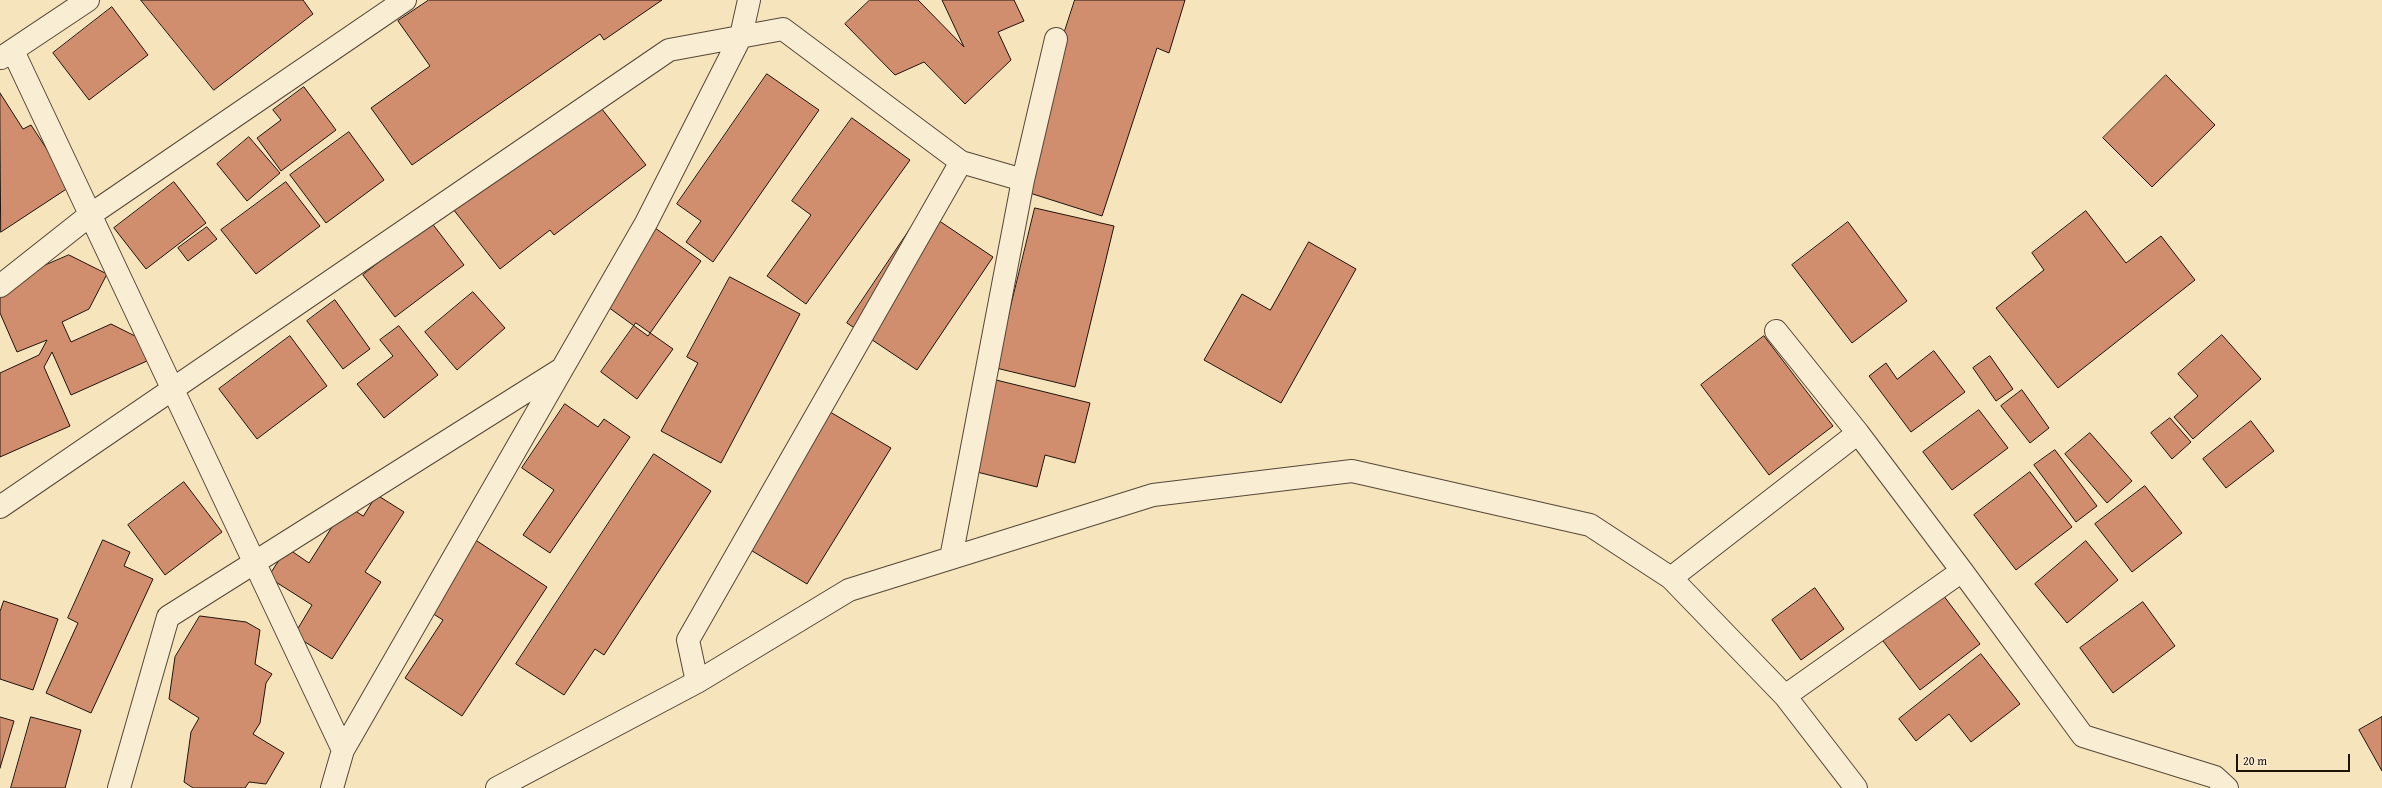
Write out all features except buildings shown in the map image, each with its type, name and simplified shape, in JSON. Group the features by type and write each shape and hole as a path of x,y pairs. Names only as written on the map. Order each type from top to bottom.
{"street":[{"path":"88,0 6,55 90,214 343,750"},
{"path":"0,286 90,214 405,0"},
{"path":"332,788 343,750 646,223 741,36 749,0"},
{"path":"0,507 669,50 783,29 961,162 1023,180"},
{"path":"951,558 1023,180 1056,40"},
{"path":"697,682 688,640 961,162"},
{"path":"1776,331 1858,433 1962,571 2083,736 2215,777 2227,788"},
{"path":"119,788 168,617 255,564 563,368"},
{"path":"1671,578 1858,433"},
{"path":"497,788 697,682 848,590 1153,495 1352,471 1590,525 1671,578 1785,696 1856,788"},
{"path":"1785,696 1962,571"}]}
